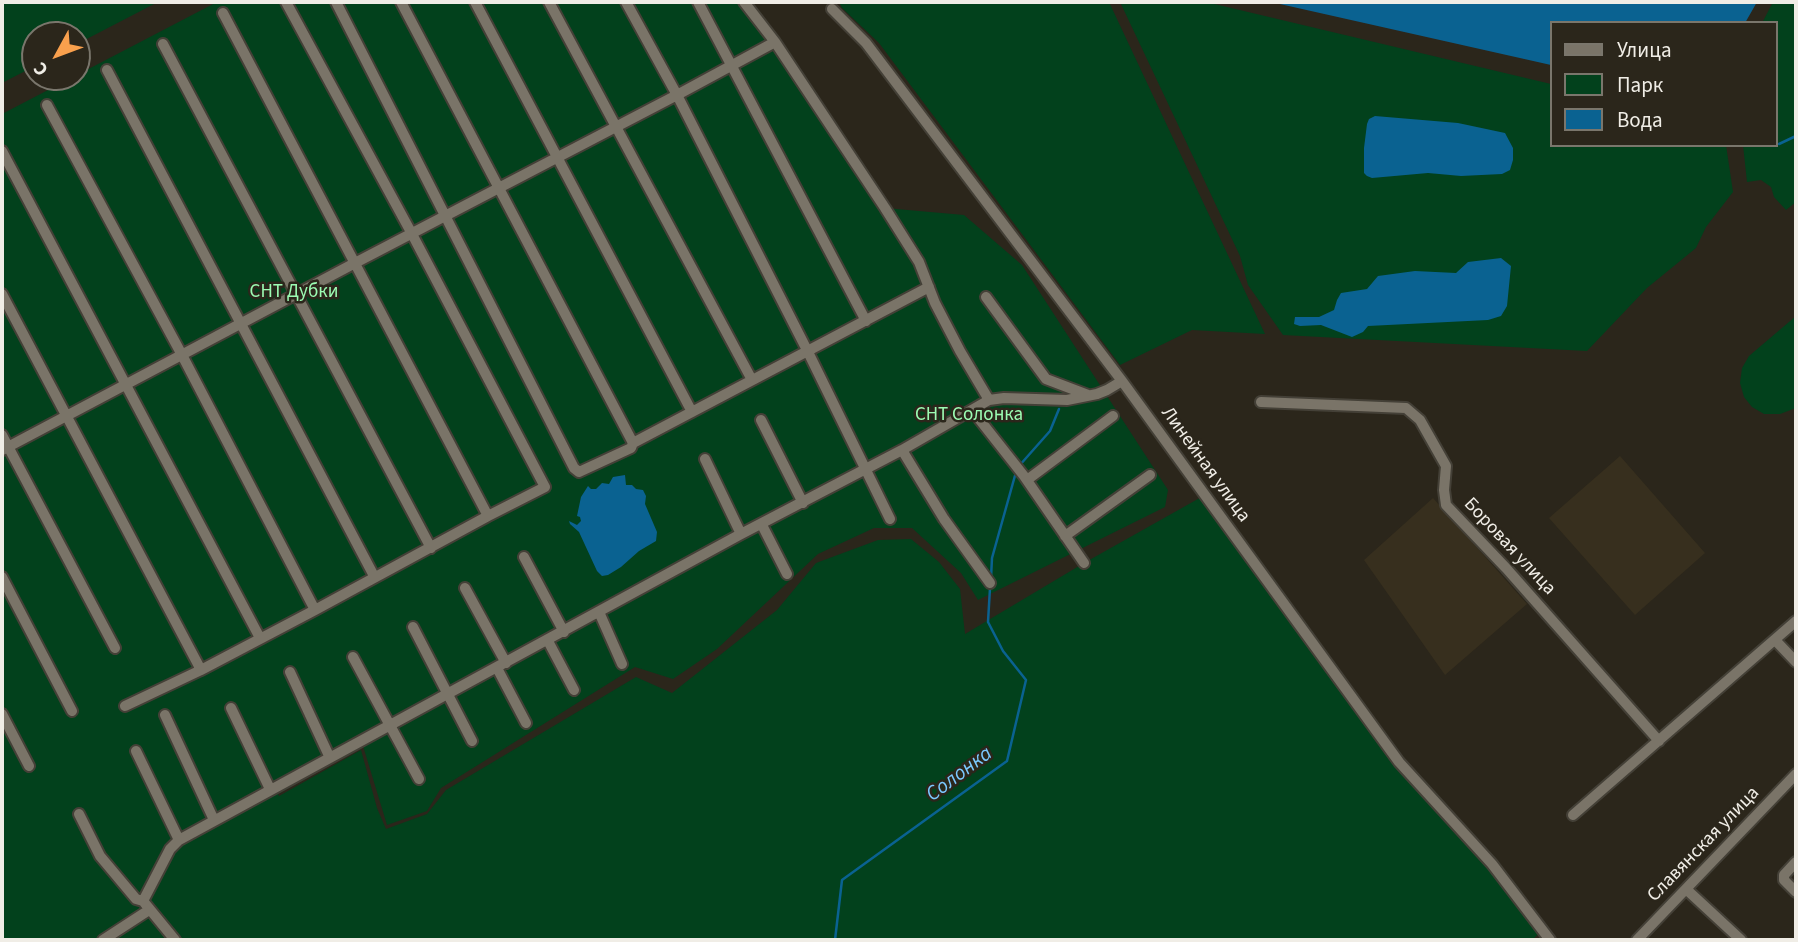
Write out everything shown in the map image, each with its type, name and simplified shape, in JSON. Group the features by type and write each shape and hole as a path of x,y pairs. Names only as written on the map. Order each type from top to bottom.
{"street":[{"path":"125,706 201,670 545,487 286,2"},
{"path":"337,2 574,468 579,472 631,448 633,443 929,287"},
{"path":"401,2 633,443"},
{"path":"475,2 692,412"},
{"path":"549,2 752,380"},
{"path":"626,2 677,95 890,519"},
{"path":"698,2 866,321"},
{"path":"744,2 775,42 886,208 919,262 935,303 989,400"},
{"name":"Линейная улица","path":"832,9 866,43 1122,381 1399,762 1492,864 1550,940"},
{"path":"223,13 488,516"},
{"path":"5,448 775,42"},
{"path":"163,44 431,548"},
{"path":"107,70 374,576"},
{"path":"47,105 315,610"},
{"path":"2,151 260,638"},
{"path":"2,294 201,670"},
{"path":"986,297 1045,379 1091,396"},
{"path":"103,940 146,905 170,849 179,840 270,789 902,450 989,400 1067,400 1091,396 1122,381"},
{"name":"Боровая улица","path":"1261,402 1406,408 1420,420 1446,466 1444,490 1447,505 1659,741"},
{"path":"972,410 1027,480 1084,563"},
{"path":"1027,480 1113,416"},
{"path":"761,420 803,503"},
{"path":"2,435 5,448 115,648"},
{"path":"902,450 944,519 990,583"},
{"path":"705,459 741,534"},
{"path":"1065,536 1150,475"},
{"path":"761,525 787,574"},
{"path":"524,557 564,632"},
{"path":"2,577 72,710"},
{"path":"465,588 526,723"},
{"path":"599,612 622,664"},
{"path":"413,627 472,741"},
{"path":"1573,815 1775,640 1794,627"},
{"path":"1775,640 1796,662"},
{"path":"548,641 573,690"},
{"path":"353,657 419,779"},
{"path":"290,672 330,758"},
{"path":"230,708 270,789"},
{"path":"2,714 29,766"},
{"path":"165,715 214,820"},
{"path":"136,751 179,840"},
{"name":"Славянская улица","path":"1637,940 1795,778"},
{"path":"79,814 100,856 175,940"},
{"path":"1796,862 1784,876 1784,880 1796,892"},
{"path":"1686,889 1741,940"}],"shaded area":[{"path":"1620,456 1705,553 1635,615 1549,518"},
{"path":"1433,498 1527,604 1445,675 1364,560"}],"green space":[{"path":"2,2 158,2 91,37 91,21 21,21 21,73 2,83"},
{"path":"217,2 749,2 885,208 964,215 1022,265 1168,490 1165,507 978,600 961,573 912,528 874,528 818,554 717,649 673,679 635,667 441,788 427,811 387,825 363,746 278,794 279,796 361,750 377,808 386,829 427,814 446,790 636,677 672,693 777,610 816,563 878,540 911,539 939,562 960,589 965,634 1205,495 1399,762 1543,930 1532,940 2,940 2,114 46,91 91,91 91,68"},
{"path":"839,2 1109,2 1265,334 1192,330 1120,365 879,43"},
{"path":"1120,2 1206,2 1549,84 1549,147 1726,147 1733,192 1706,227 1696,248 1647,288 1587,351 1283,335 1248,285 1240,256"},
{"path":"1773,2 1796,2 1796,202 1786,210 1774,197 1771,187 1761,180 1747,182 1743,147 1777,147 1777,21 1763,21"},
{"path":"1796,316 1796,408 1780,414 1764,414 1752,407 1744,397 1740,383 1742,368 1749,356"}],"water":[{"path":"1271,2 1757,2 1746,21 1549,21 1549,65"},
{"path":"1375,116 1458,123 1505,133 1513,148 1510,170 1502,174 1461,176 1428,173 1372,178 1367,176 1364,173 1364,148 1367,124 1369,119"},
{"path":"1501,258 1511,266 1507,306 1501,316 1488,320 1368,326 1363,332 1352,337 1321,325 1294,324 1295,317 1319,317 1334,310 1341,293 1367,289 1378,276 1415,271 1456,273 1468,262"},
{"path":"625,475 626,485 643,490 646,496 645,504 657,532 656,541 639,551 621,567 602,576 597,571 579,532 569,521 577,525 581,521 577,516 581,497 588,486 596,489 602,483 609,484 613,477"}],"waterway":[{"path":"1779,144 1796,136"},
{"name":"Солонка","path":"1019,466 1050,431 1059,409"},
{"name":"Солонка","path":"991,578 992,558 1016,472"},
{"name":"Солонка","path":"835,940 842,880 1007,761 1026,680 1003,651 988,622 990,588"}],"park label":[{"name":"СНТ Дубки","path":"294,293"},
{"name":"СНТ Солонка","path":"969,416"}]}
